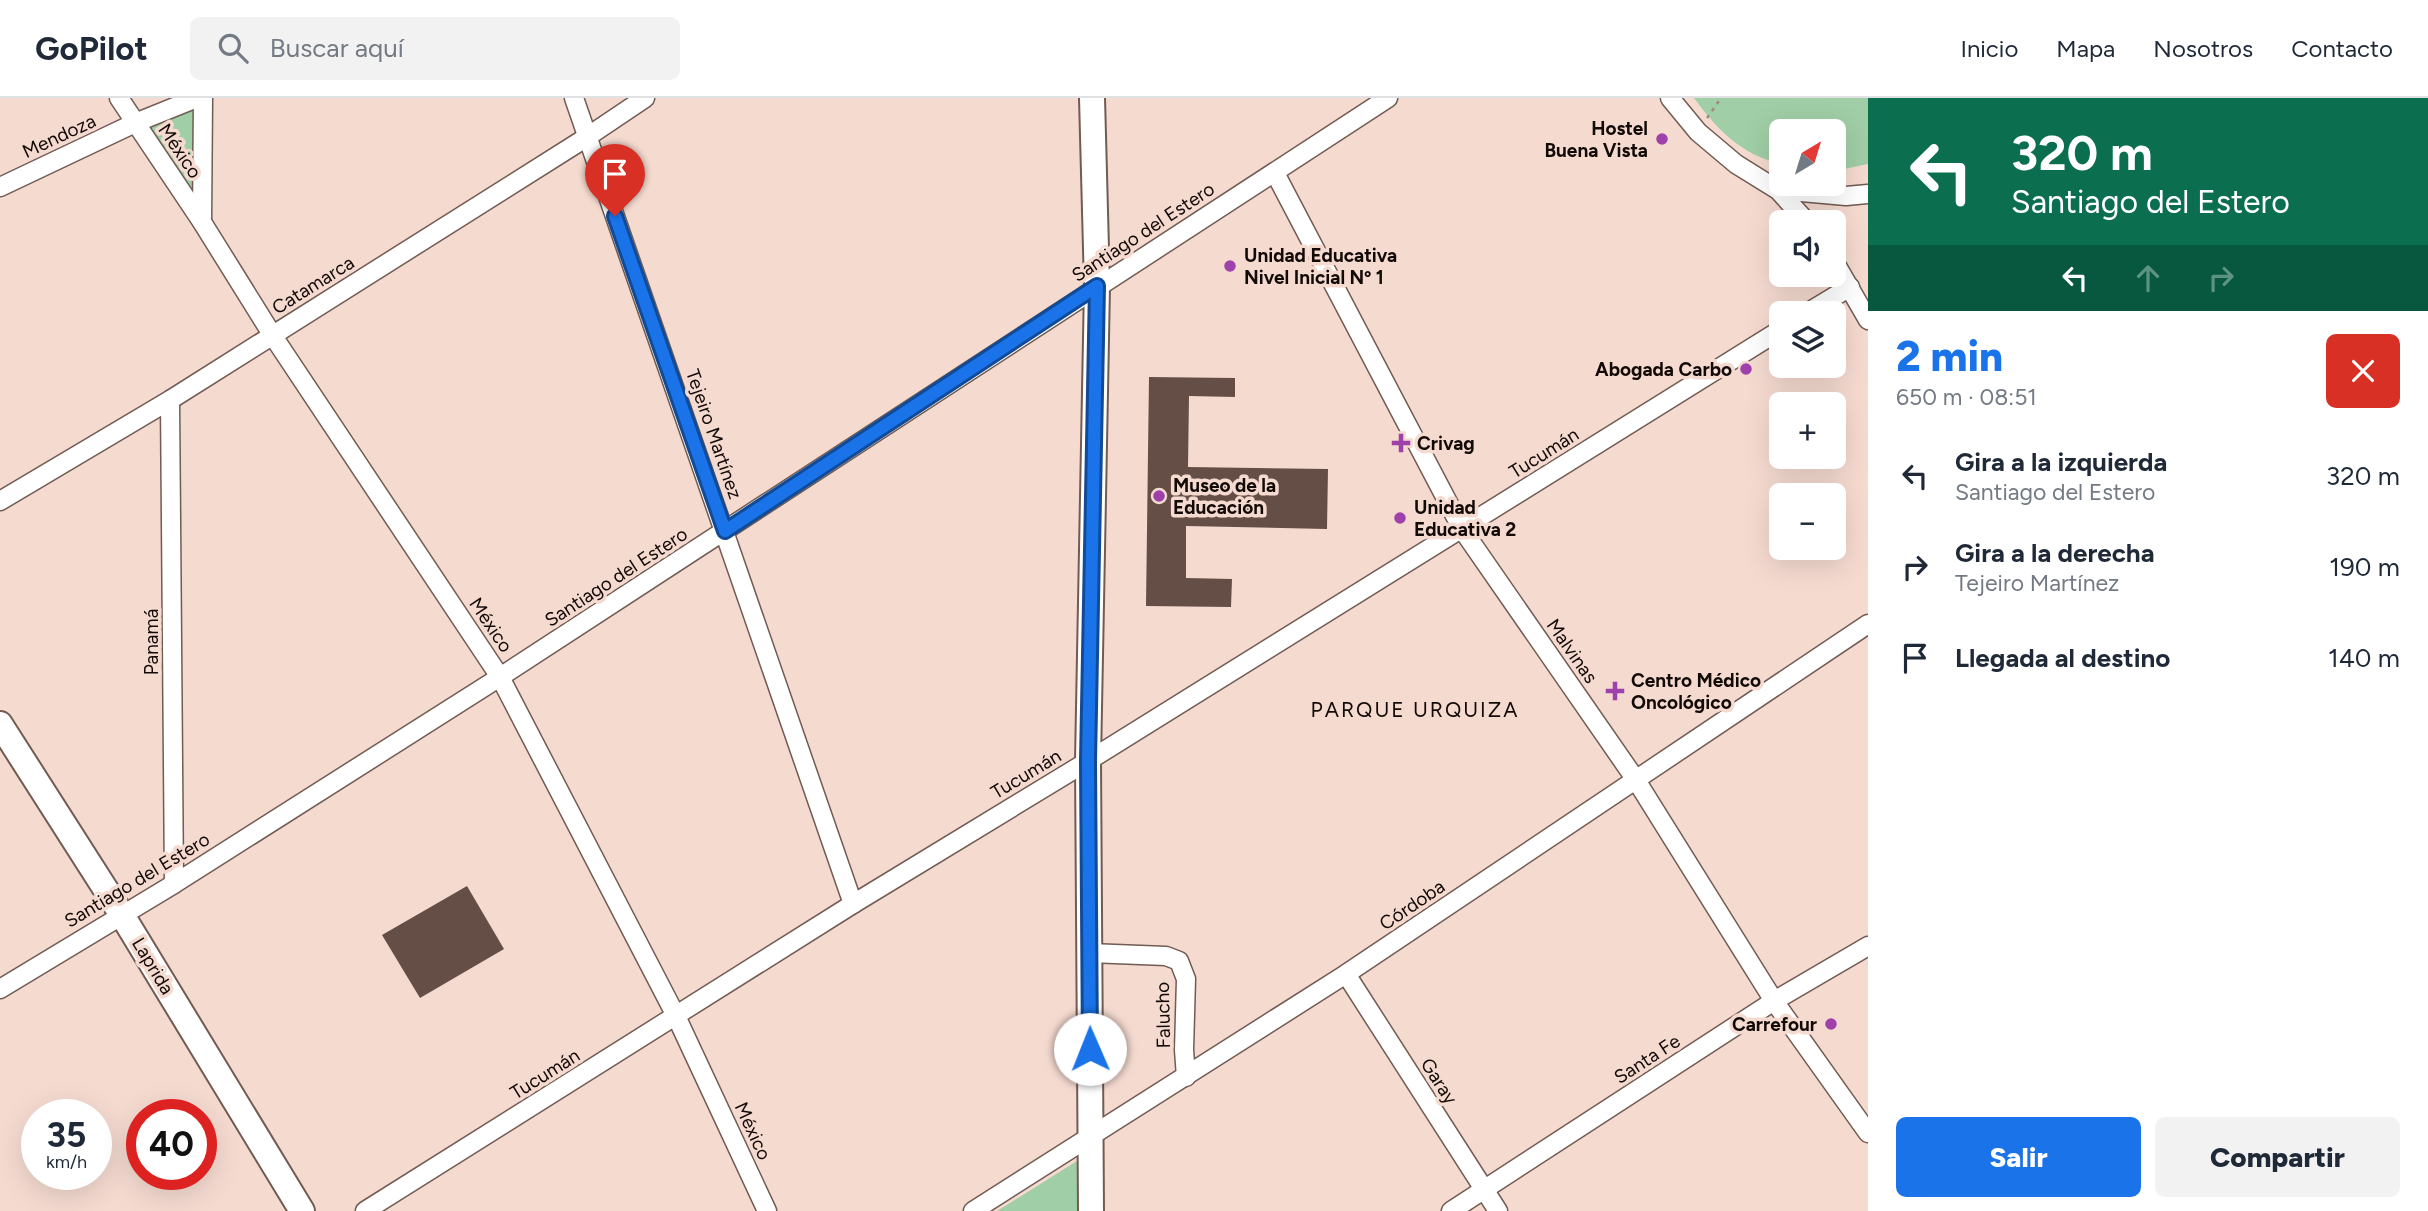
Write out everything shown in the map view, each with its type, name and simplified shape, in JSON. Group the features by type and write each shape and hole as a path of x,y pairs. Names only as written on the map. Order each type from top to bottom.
{"street":[{"name":"México","path":"119,98 202,222 273,336 500,677 676,1016 767,1211"},
{"name":"Mendoza","path":"0,187 135,123 197,98"},
{"path":"202,222 203,98"},
{"name":"Tejeiro Martínez","path":"574,98 853,904"},
{"name":"Catamarca","path":"0,501 273,336 645,98"},
{"path":"1091,1211 1088,761 1097,286 1092,98"},
{"name":"Santiago del Estero","path":"0,989 174,884 500,677 1388,98"},
{"path":"1670,98 1698,132 1736,163 1769,184"},
{"name":"Malvinas","path":"1275,173 1462,529 1636,780 1774,1001 1868,1133"},
{"path":"1846,196 1868,194"},
{"path":"1783,196 1796,210"},
{"path":"1846,280 1868,320"},
{"path":"1827,301 1850,287"},
{"name":"Tucumán","path":"365,1211 853,904 1769,337"},
{"name":"Panamá","path":"170,400 174,884"},
{"name":"Córdoba","path":"973,1211 1346,974 1868,624"},
{"name":"Laprida","path":"0,724 122,915 302,1211"},
{"name":"Santa Fe","path":"1451,1211 1774,1001 1868,946"},
{"name":"Falucho","path":"1089,953 1166,956 1179,961 1186,979 1186,1077"},
{"name":"Garay","path":"1346,974 1498,1211"}],"path":[{"path":"1698,132 1721,98"}],"green space":[{"path":"1694,98 1868,98 1868,164 1846,169 1846,119 1769,119 1769,160 1743,148 1712,120"},
{"path":"193,106 193,198 146,125"},
{"path":"1077,1161 1077,1211 997,1211"}],"building":[{"path":"1149,377 1235,378 1235,397 1189,396 1188,467 1328,469 1327,529 1186,526 1186,578 1232,579 1231,607 1146,606"},
{"path":"467,886 504,949 420,998 382,935"}],"place":[{"name":"Hostel Buena Vista","path":"1662,139"},
{"name":"Unidad Educativa Nivel Inicial Nº 1","path":"1230,266"},
{"name":"Abogada Carbo","path":"1746,369"},
{"name":"Crivag","path":"1401,443"},
{"name":"Museo de la Educación","path":"1159,496"},
{"name":"Unidad Educativa 2","path":"1400,518"},
{"name":"Centro Médico Oncológico","path":"1615,691"},
{"name":"Carrefour","path":"1831,1024"}],"district":[{"name":"PARQUE URQUIZA","path":"1415,709"}],"route":[{"path":"615,216 725,531 1097,286 1088,761 1090,1049"}]}
